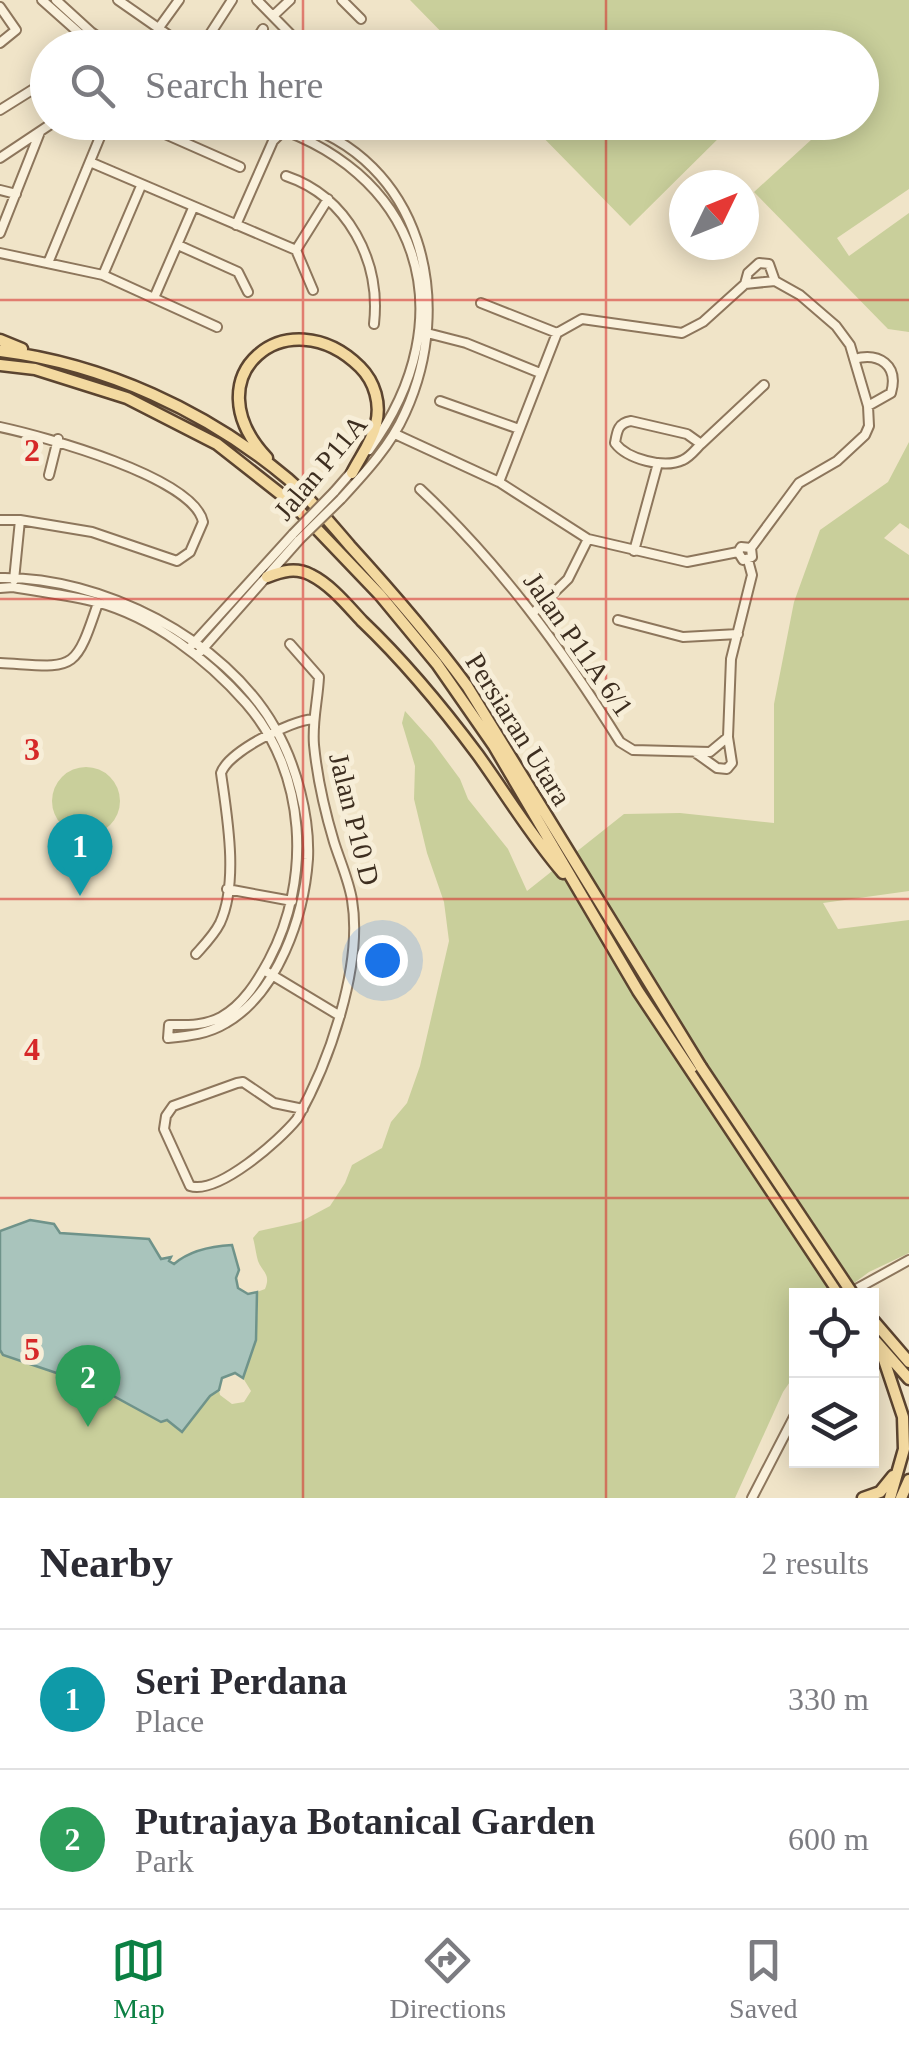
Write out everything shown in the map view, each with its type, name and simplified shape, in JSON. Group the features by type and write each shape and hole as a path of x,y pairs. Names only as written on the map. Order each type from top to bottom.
{"main road":[{"path":"0,340 37,355"},
{"path":"284,476 246,434 238,395 244,373 255,358 272,346 292,340 314,340 334,348 356,363 372,382 378,408 376,424 352,473"},
{"name":"Persiaran Utara","path":"0,350 37,355 132,384 224,433 284,476 388,588 468,686 696,1070 848,1288"},
{"name":"Persiaran Utara","path":"0,365 35,369 126,398 217,444 292,502 416,636 494,746 580,893 838,1288"},
{"path":"267,577 293,570 308,573 324,582 372,630 454,724 540,847 580,893"},
{"path":"879,1327 909,1362"},
{"path":"880,1348 909,1379"},
{"path":"880,1348 904,1417 904,1448 890,1498"},
{"path":"864,1498 887,1486 904,1448"},
{"path":"901,1498 909,1480"}],"street":[{"path":"42,0 76,30"},
{"path":"56,0 80,30"},
{"path":"118,0 158,29 178,0"},
{"path":"213,30 232,0"},
{"path":"257,0 287,30"},
{"path":"273,16 290,0"},
{"path":"342,0 361,19"},
{"path":"0,8 16,30 0,43"},
{"path":"0,110 30,91"},
{"path":"0,158 30,138"},
{"path":"0,233 37,140"},
{"path":"48,263 99,140"},
{"path":"179,140 240,167"},
{"name":"Jalan P11A","path":"305,140 338,156 394,214 413,255 425,333 394,410 337,496"},
{"name":"Jalan P11A","path":"196,649 394,434 414,394 430,295 422,251 404,209 386,184 336,140"},
{"path":"236,225 273,141"},
{"path":"90,162 296,250 313,290"},
{"path":"286,176 304,182 328,199 352,228 376,282 374,324"},
{"path":"103,275 141,186"},
{"path":"0,190 16,194"},
{"path":"296,250 328,199"},
{"path":"154,298 193,208"},
{"path":"178,245 238,272 248,292"},
{"path":"0,252 103,275 217,327"},
{"path":"499,482 557,332 582,319 682,333 703,322 745,284 748,273 759,263 770,264 775,281"},
{"path":"695,752 716,768 727,769 732,762 728,737 731,659 752,575 748,560 751,548 799,483 837,461 865,436 871,418 850,345 836,326 800,295 775,281 745,284"},
{"path":"481,303 557,332"},
{"path":"425,333 466,343 540,373"},
{"path":"854,359 873,356 893,372 891,392 868,406"},
{"path":"701,444 686,434 662,427 623,422 615,443 618,449 658,463 679,462 701,444 764,385"},
{"path":"440,401 518,430"},
{"path":"0,427 58,439 138,470 196,504 204,522 190,552 184,558 170,560 92,532 0,520"},
{"path":"394,434 499,482 588,539 687,562 738,552 746,546 751,548"},
{"path":"49,474 58,439"},
{"path":"634,551 658,463"},
{"name":"Jalan P11A 6/1","path":"420,489 462,529 534,612 626,747 695,752 715,750 728,737"},
{"path":"13,582 20,520"},
{"name":"Jalan P11A","path":"196,649 267,577 296,537"},
{"path":"534,612 568,579 588,539"},
{"path":"738,552 743,560 748,560"},
{"path":"0,578 98,603 196,649"},
{"path":"0,588 13,582 67,586 112,599 196,649 274,734 303,805 308,856 301,903 286,946 267,972 232,1010 209,1022 168,1025 168,1038 198,1035 226,1024 253,1000 267,972 279,942 292,901 298,857 294,806 274,734"},
{"path":"0,664 49,665 72,661 82,651 98,603"},
{"path":"618,620 683,636 738,634"},
{"name":"Jalan P10 D","path":"290,644 319,676 313,719 314,748 332,835 353,902 351,970 340,1016 329,1052 303,1109 289,1129 230,1176 194,1188 185,1180 164,1129 172,1106 237,1082 274,1103 303,1109"},
{"path":"196,954 220,923 227,888 230,838 221,773 224,764 274,734 313,719"},
{"path":"227,888 292,901"},
{"path":"267,972 340,1016"},
{"path":"858,1288 909,1260"},
{"path":"752,1498 789,1427"}],"green space":[{"path":"410,0 909,0 909,189 837,238 849,256 909,213 909,332 888,329 759,197 759,187 811,140 879,140 879,30 439,30"},
{"path":"546,140 717,140 687,170 669,170 669,187 630,226"},
{"path":"909,442 909,529 900,523 884,538 909,555 909,891 823,903 838,929 909,920 909,1253 869,1272 847,1288 789,1288 789,1383 735,1498 0,1498 0,1350 3,1355 95,1386 161,1421 219,1390 232,1404 244,1402 251,1391 243,1378 255,1336 257,1292 265,1289 267,1280 253,1238 259,1231 300,1222 330,1206 352,1165 382,1148 391,1122 407,1103 420,1066 449,941 444,902 414,799 415,766 402,723 405,711 432,741 460,779 468,799 508,849 527,891 624,814 680,813 774,823 774,704 794,602 820,530 888,482"},
{"path":"86,767 99,769 110,777 118,788 118,814 110,825 99,833 86,835 73,833 62,825 54,814 52,801 54,788 62,777 73,769"}],"water":[{"path":"30,1220 54,1224 60,1233 149,1239 161,1259 171,1257 169,1261 174,1264 202,1250 232,1245 239,1270 238,1288 248,1294 257,1292 256,1340 243,1378 235,1373 222,1378 219,1390 182,1432 167,1420 161,1422 95,1386 3,1355 0,1231"}],"place":[{"name":"Seri Perdana","path":"80,896"},
{"name":"Putrajaya Botanical Garden","path":"88,1427"}]}
